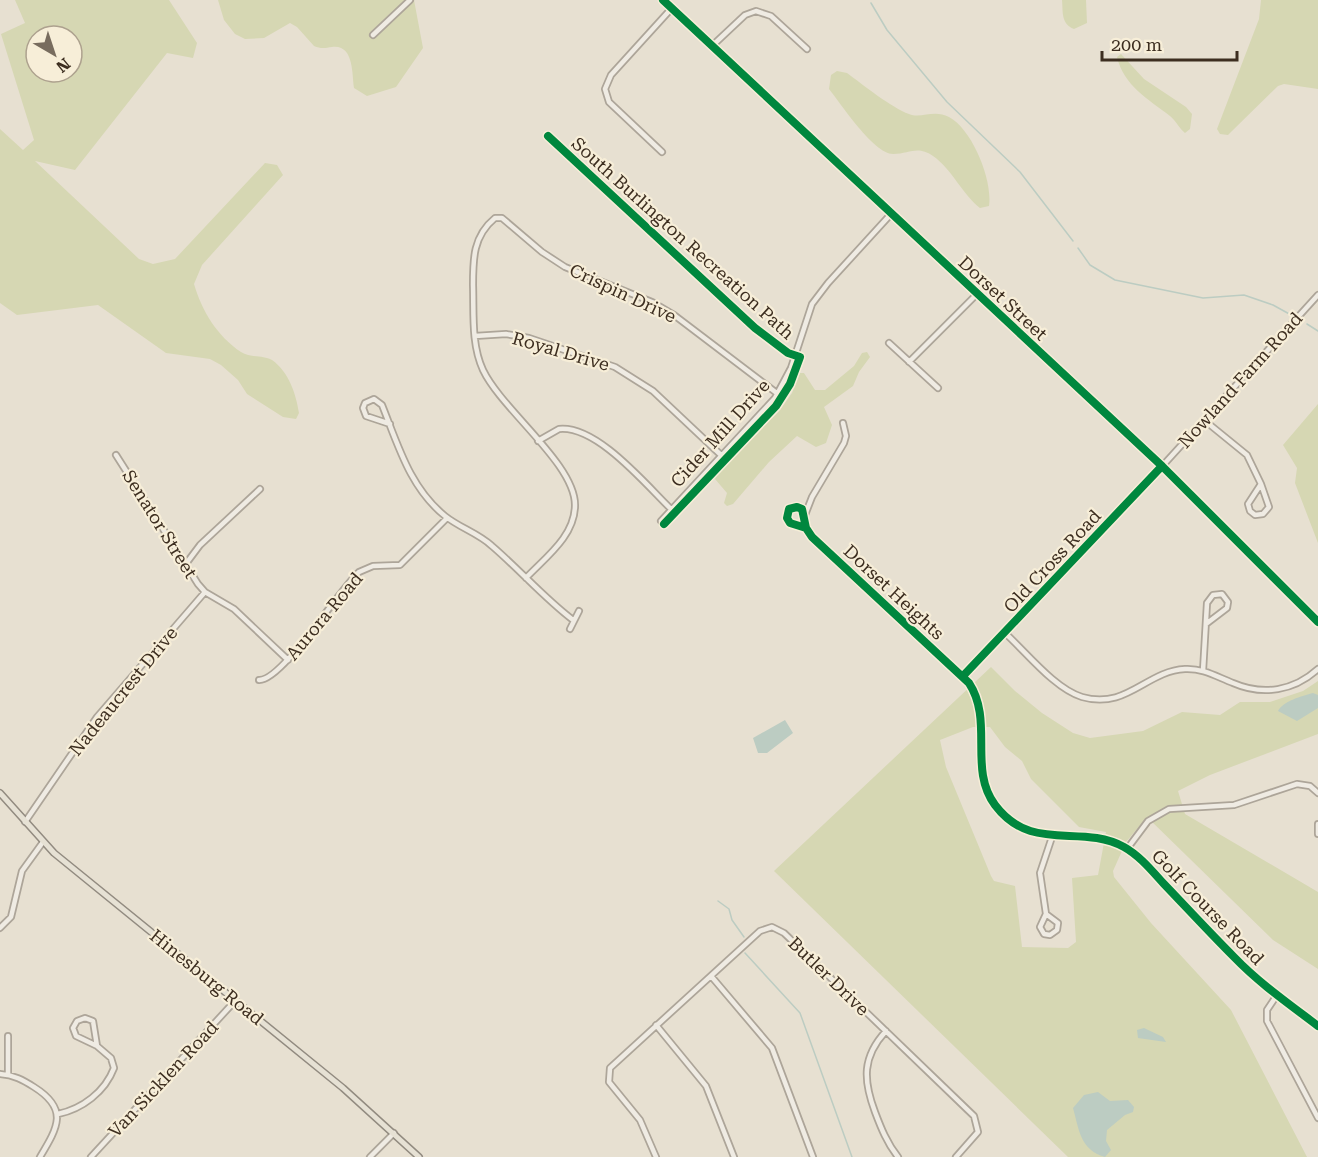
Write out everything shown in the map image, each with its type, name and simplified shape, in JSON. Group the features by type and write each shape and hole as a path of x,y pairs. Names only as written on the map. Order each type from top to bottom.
{"main road":[{"name":"Hinesburg Road","path":"0,793 43,842 343,1088 419,1157"}],"street":[{"path":"373,34 410,0"},
{"name":"Dorset Street","path":"663,0 976,295 1162,466 1318,622"},
{"path":"662,152 609,102 604,88 611,75 671,9"},
{"path":"712,46 745,15 756,11 768,14 807,50"},
{"name":"Cider Mill Drive","path":"662,521 778,393 791,368 812,304 828,283 891,214"},
{"name":"Crispin Drive","path":"475,336 474,252 483,231 495,218 502,218 542,252 572,271 640,297 674,315 778,393"},
{"path":"909,362 976,295"},
{"name":"Nowland Farm Road","path":"1162,466 1318,295"},
{"name":"Royal Drive","path":"475,336 506,334 529,338 615,367 653,391 722,456"},
{"path":"475,336 484,373 571,484 575,496 575,513 566,536 525,578"},
{"path":"889,343 938,388"},
{"path":"390,424 366,416 363,408 365,403 372,399 380,402 390,424 417,485 431,503 447,518 486,541 573,620"},
{"path":"1204,420 1247,455 1262,484 1269,507 1263,514 1256,515 1250,511 1248,504 1262,484"},
{"path":"806,528 805,515 812,497 844,443 846,436 843,423"},
{"path":"538,441 550,432 563,428 591,437 619,459 672,510"},
{"name":"Senator Street","path":"116,456 185,566 205,592 234,609 288,660"},
{"name":"Old Cross Road","path":"963,676 1162,466"},
{"path":"185,566 200,545 260,489"},
{"name":"Dorset Heights","path":"805,515 802,509 794,507 789,510 787,518 792,524 806,528 817,542 963,676"},
{"name":"Aurora Road","path":"260,681 271,677 288,660 356,575 368,567 400,565 447,518"},
{"name":"Nadeaucrest Drive","path":"25,822 97,717 205,592"},
{"path":"1203,670 1206,624 1208,600 1212,595 1222,594 1228,602 1227,609 1206,624"},
{"path":"570,629 579,611"},
{"path":"1005,633 1066,689 1087,698 1120,697 1173,671 1203,670 1242,687 1267,691 1289,687 1318,669"},
{"name":"Golf Course Road","path":"963,676 979,704 982,769 991,799 1012,822 1026,830 1052,837 1099,838 1127,849 1240,963 1318,1026"},
{"path":"1127,849 1148,821 1169,809 1234,805 1297,784 1310,786 1318,793"},
{"path":"1318,824 1318,834"},
{"path":"1046,914 1056,919 1058,925 1056,932 1050,935 1043,933 1040,927 1046,914 1040,879 1052,837"},
{"path":"0,928 11,917 22,871 43,842"},
{"name":"Butler Drive","path":"656,1157 640,1120 611,1086 608,1077 612,1065 760,932 775,928 976,1119 978,1129 976,1135 956,1157"},
{"path":"711,976 769,1044 813,1157"},
{"path":"1277,995 1269,1007 1267,1021 1318,1118"},
{"name":"Van Sicklen Road","path":"91,1157 236,1000"},
{"path":"58,1114 82,1107 111,1076 114,1068 113,1062 97,1046 76,1036 74,1028 77,1021 85,1018 93,1021 97,1046"},
{"path":"656,1025 706,1086 734,1157"},
{"path":"886,1031 870,1052 865,1077 882,1131 898,1157"},
{"path":"8,1036 8,1075"},
{"path":"0,1074 23,1079 45,1093 58,1114 54,1132 40,1157"},
{"path":"370,1157 394,1133"}],"green space":[{"path":"15,0 169,0 197,43 193,58 167,53 75,170 35,161 139,259 153,264 175,259 265,163 277,165 283,175 202,265 194,284 206,313 232,346 245,354 272,360 283,371 296,398 299,413 296,419 283,417 247,394 238,380 221,365 210,359 166,353 98,305 17,315 0,303 0,129 23,150 34,140 1,34 25,23"},
{"path":"218,0 414,0 423,48 396,87 367,96 354,88 352,68 344,50 339,47 314,46 297,27 290,23 264,38 245,39 235,34 224,20"},
{"path":"1062,0 1086,0 1087,23 1074,29 1070,27 1064,17"},
{"path":"1261,0 1318,0 1318,89 1284,84 1278,86 1228,135 1220,134 1217,129 1259,19"},
{"path":"1121,54 1144,79 1186,107 1192,114 1190,129 1185,133 1170,116 1145,98 1131,84 1120,67 1117,57"},
{"path":"837,71 847,73 902,111 914,115 943,115 957,123 966,132 979,156 988,183 989,206 980,208 940,161 933,156 922,151 893,154 877,146 858,127 829,89 831,75"},
{"path":"867,352 870,357 859,372 853,386 824,407 832,425 826,443 816,447 797,436 769,462 733,504 727,506 724,503 727,493 715,479 717,474 780,410 792,393 800,373 804,373 815,390 825,390 854,366 862,353"},
{"path":"1318,404 1318,543 1295,483 1297,468 1283,445"},
{"path":"991,667 1042,713 1073,733 1090,738 1143,731 1182,712 1220,715 1240,702 1270,702 1303,691 1318,681 1318,734 1210,775 1178,791 1185,814 1318,892 1318,969 1273,940 1147,817 1126,842 1113,871 1114,877 1151,923 1231,1010 1307,1157 1068,1157 774,871","holes":["973,727 990,727 1005,747 1022,761 1031,779 1079,827 1106,832 1098,875 1072,878 1076,942 1068,948 1022,947 1015,886 994,881 991,876 946,767 940,740"]}],"shaded area":[{"path":"1313,693 1318,695 1318,708 1297,721 1278,711 1288,702"},
{"path":"785,720 793,733 767,753 758,753 753,738"},
{"path":"1144,1028 1163,1037 1166,1042 1138,1038 1137,1030"},
{"path":"1098,1092 1110,1101 1128,1100 1134,1107 1133,1112 1125,1115 1107,1130 1106,1141 1111,1150 1105,1157 1097,1154 1085,1144 1073,1108 1084,1095"}],"waterway":[{"path":"871,3 887,30 947,102 1020,172 1073,241"},
{"path":"1078,248 1090,265 1115,280 1203,298 1244,295 1273,305 1293,316"},
{"path":"1307,324 1318,331"},
{"path":"718,901 729,909 732,920 744,937"},
{"path":"745,953 800,1013 852,1157"}],"cycle path":[{"path":"663,0 1162,466 1318,622"},
{"name":"South Burlington Recreation Path","path":"548,136 755,328 788,353 800,357 790,384 776,406 664,524"},
{"path":"963,676 1162,466"},
{"path":"806,528 790,523 787,518 789,509 797,507 802,509 806,528 812,537 969,683 980,713 983,776 987,791 995,805 1009,820 1025,829 1040,833 1090,837 1107,840 1124,847 1146,864 1244,967 1318,1026"}]}
